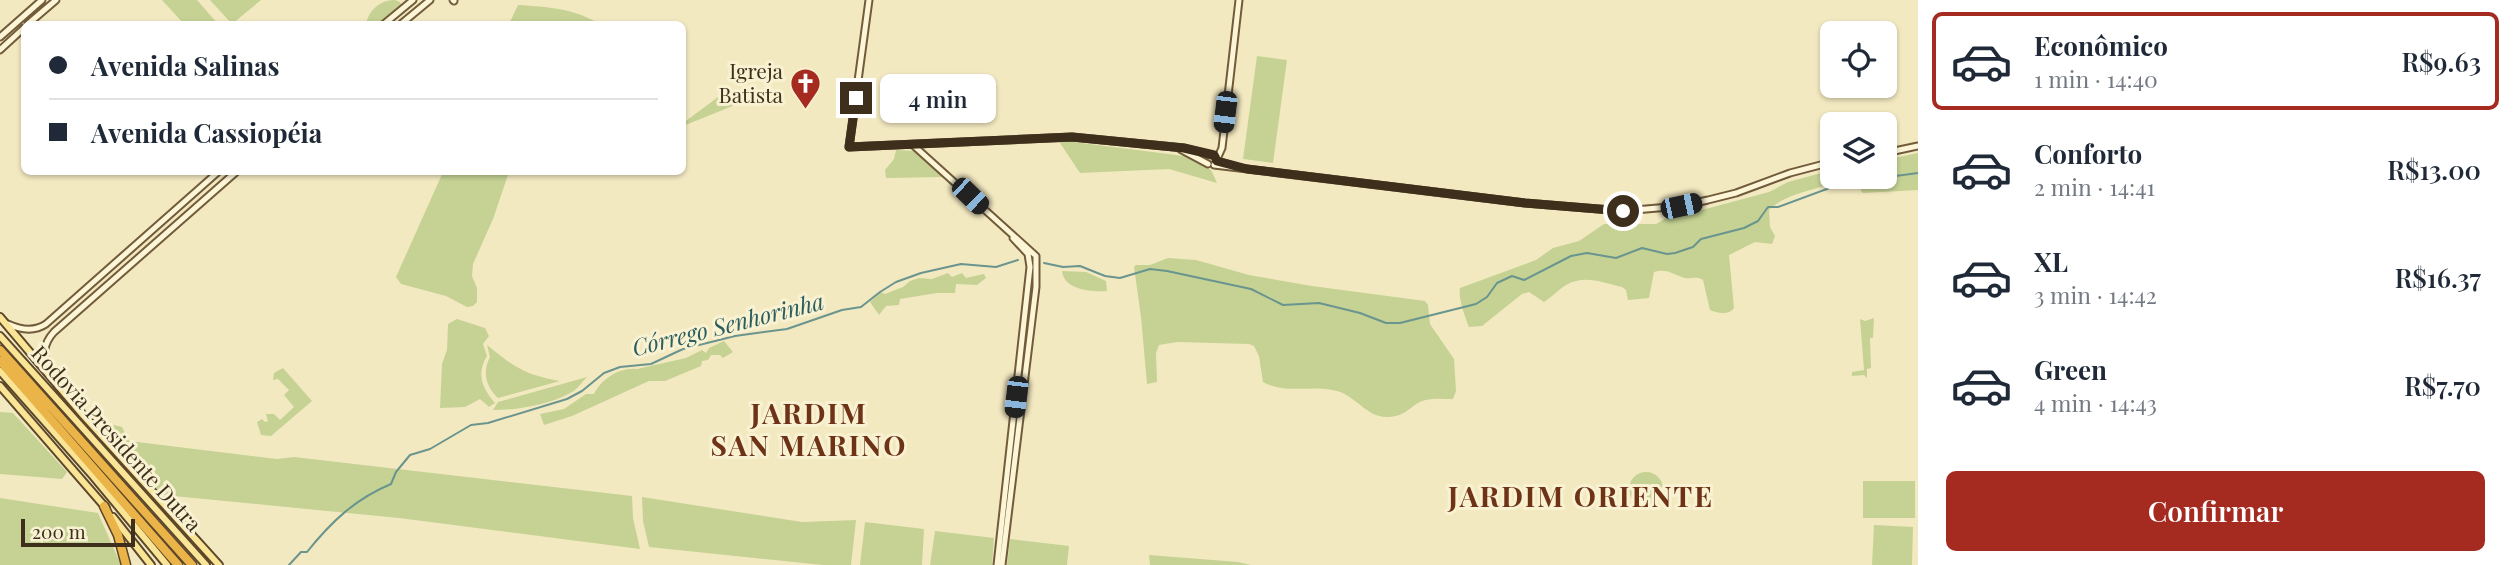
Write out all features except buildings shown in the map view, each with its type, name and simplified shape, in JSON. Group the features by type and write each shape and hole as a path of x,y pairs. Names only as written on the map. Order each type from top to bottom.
{"highway":[{"name":"Rodovia Presidente Dutra","path":"0,350 192,565"},
{"name":"Rodovia Presidente Dutra","path":"0,361 178,565"},
{"path":"104,506 118,535 126,565"}],"main road":[{"path":"2,320 83,415 219,565"},
{"name":"Rodovia Presidente Dutra","path":"0,336 206,565"},
{"name":"Rodovia Presidente Dutra","path":"0,371 167,565"},
{"path":"2,387 104,506 150,565"}],"street":[{"path":"0,37 42,0"},
{"path":"32,21 56,0"},
{"path":"387,21 413,0"},
{"path":"405,21 430,0"},
{"path":"869,0 849,147 1072,137 1178,148 1234,166 1513,201 1623,211 1681,206 1717,198 1820,165"},
{"path":"1214,160 1222,136 1239,0"},
{"path":"0,50 21,31"},
{"path":"929,157 934,144"},
{"path":"914,145 1033,251 1035,256 1036,287 1002,565"},
{"path":"1897,150 1918,146"},
{"path":"2,320 19,329 39,328 214,175"},
{"path":"43,338 232,175"},
{"path":"202,185 206,190 203,200"},
{"path":"997,565 1030,260 1009,232"},
{"path":"39,328 47,370"}],"green space":[{"path":"162,0 197,0 215,21 181,21"},
{"path":"210,0 261,0 236,21 229,21"},
{"path":"395,0 401,5 382,21 367,21 376,7"},
{"path":"518,5 570,11 594,21 510,21"},
{"path":"1257,56 1287,60 1273,163 1243,159"},
{"path":"725,92 740,103 686,125 686,121"},
{"path":"1058,140 1184,156 1211,170 1217,183 1169,169 1080,173"},
{"path":"896,150 915,151 943,177 886,178 885,170 894,159"},
{"path":"1918,153 1918,190 1861,191 1897,189 1897,157"},
{"path":"1820,173 1820,188 1788,198 1769,210 1770,227 1775,236 1772,244 1755,242 1729,255 1734,308 1729,312 1710,310 1703,280 1659,271 1654,272 1649,298 1628,300 1626,290 1622,287 1594,280 1580,280 1566,285 1544,302 1529,292 1522,294 1482,326 1469,327 1461,302 1460,288 1536,260 1553,248 1579,241 1604,224 1656,224 1670,216 1769,192 1788,182"},
{"path":"442,175 508,175 493,219 473,264 472,276 477,288 477,302 473,306 467,307 446,296 401,284 396,277"},
{"path":"1168,258 1196,260 1249,275 1312,286 1425,301 1430,324 1454,359 1456,391 1453,399 1426,400 1400,415 1381,416 1337,391 1281,388 1263,382 1259,356 1254,346 1249,344 1177,342 1159,345 1156,353 1157,382 1147,384 1134,267 1150,265"},
{"path":"1062,271 1086,272 1106,281 1107,291 1073,286"},
{"path":"948,273 952,277 962,273 966,278 984,274 986,278 977,285 956,284 955,293 900,299 899,305 886,306 879,315 870,302 881,292 885,294 910,281 919,278 932,279"},
{"path":"1874,318 1873,338 1870,338 1871,368 1867,369 1867,378 1864,375 1852,376 1852,372 1864,370 1860,319 1865,321"},
{"path":"457,319 485,328 489,336 483,344 487,356 481,375 487,392 495,403 489,407 480,399 465,407 440,408 442,364 447,350 448,324"},
{"path":"724,341 733,352 723,358 720,355 711,355 708,360 702,361 701,366 665,381 649,381 572,416 544,425 540,414 564,409 586,394 594,394 601,383 618,372 686,358 702,350 706,353 709,348"},
{"path":"487,345 520,369 560,381 498,398 486,379 490,357"},
{"path":"283,368 312,401 271,436 261,435 257,422 262,419 268,421 266,414 274,414 280,420 294,407 284,395 289,390 278,379 273,380 274,373"},
{"path":"587,377 573,392 552,401 523,408 493,410 498,402"},
{"path":"0,412 13,413 67,472 62,479 0,474"},
{"path":"114,425 122,427 129,441 632,496 633,518 640,549 399,518 163,495 107,433 107,429"},
{"path":"1646,472 1658,477 1663,489 1658,501 1646,506 1634,501 1629,489 1634,477"},
{"path":"1863,481 1915,481 1915,518 1863,518"},
{"path":"642,497 802,522 856,520 851,565 823,565 649,547 643,521"},
{"path":"0,498 98,513 121,565 0,565"},
{"path":"865,522 924,529 922,565 860,565"},
{"path":"1874,525 1913,527 1912,565 1872,565"},
{"path":"935,531 994,538 992,565 930,565"},
{"path":"1010,539 1069,546 1067,565 1007,565"},
{"path":"1149,555 1238,562 1251,565 1150,565"}],"waterway":[{"name":"Córrego Senhorinha","path":"1044,263 1063,267 1080,266 1105,276 1120,278 1150,269 1167,271 1251,289 1283,305 1319,303 1360,313 1386,323 1400,323 1476,304 1487,297 1497,283 1512,276 1524,280 1571,256 1587,253 1616,258 1642,248 1667,254 1675,253 1693,247 1701,239 1744,228 1758,221 1768,207 1778,207 1843,183 1918,173"},
{"name":"Córrego Senhorinha","path":"289,565 301,552 307,552 344,512 391,484 396,472 410,455 430,449 471,425 488,423 567,399 604,373 620,367 651,364 683,349 735,336 787,329 842,310 861,307 896,282 921,273 961,264 996,267 1018,260"}],"place":[{"name":"Igreja Batista","path":"806,111"}],"district":[{"name":"JARDIM SAN MARINO","path":"809,430"},
{"name":"JARDIM ORIENTE","path":"1581,497"}],"route":[{"path":"856,98 849,147 1072,137 1110,140 1184,148 1214,155 1217,161 1247,169 1525,203 1623,211"}]}
